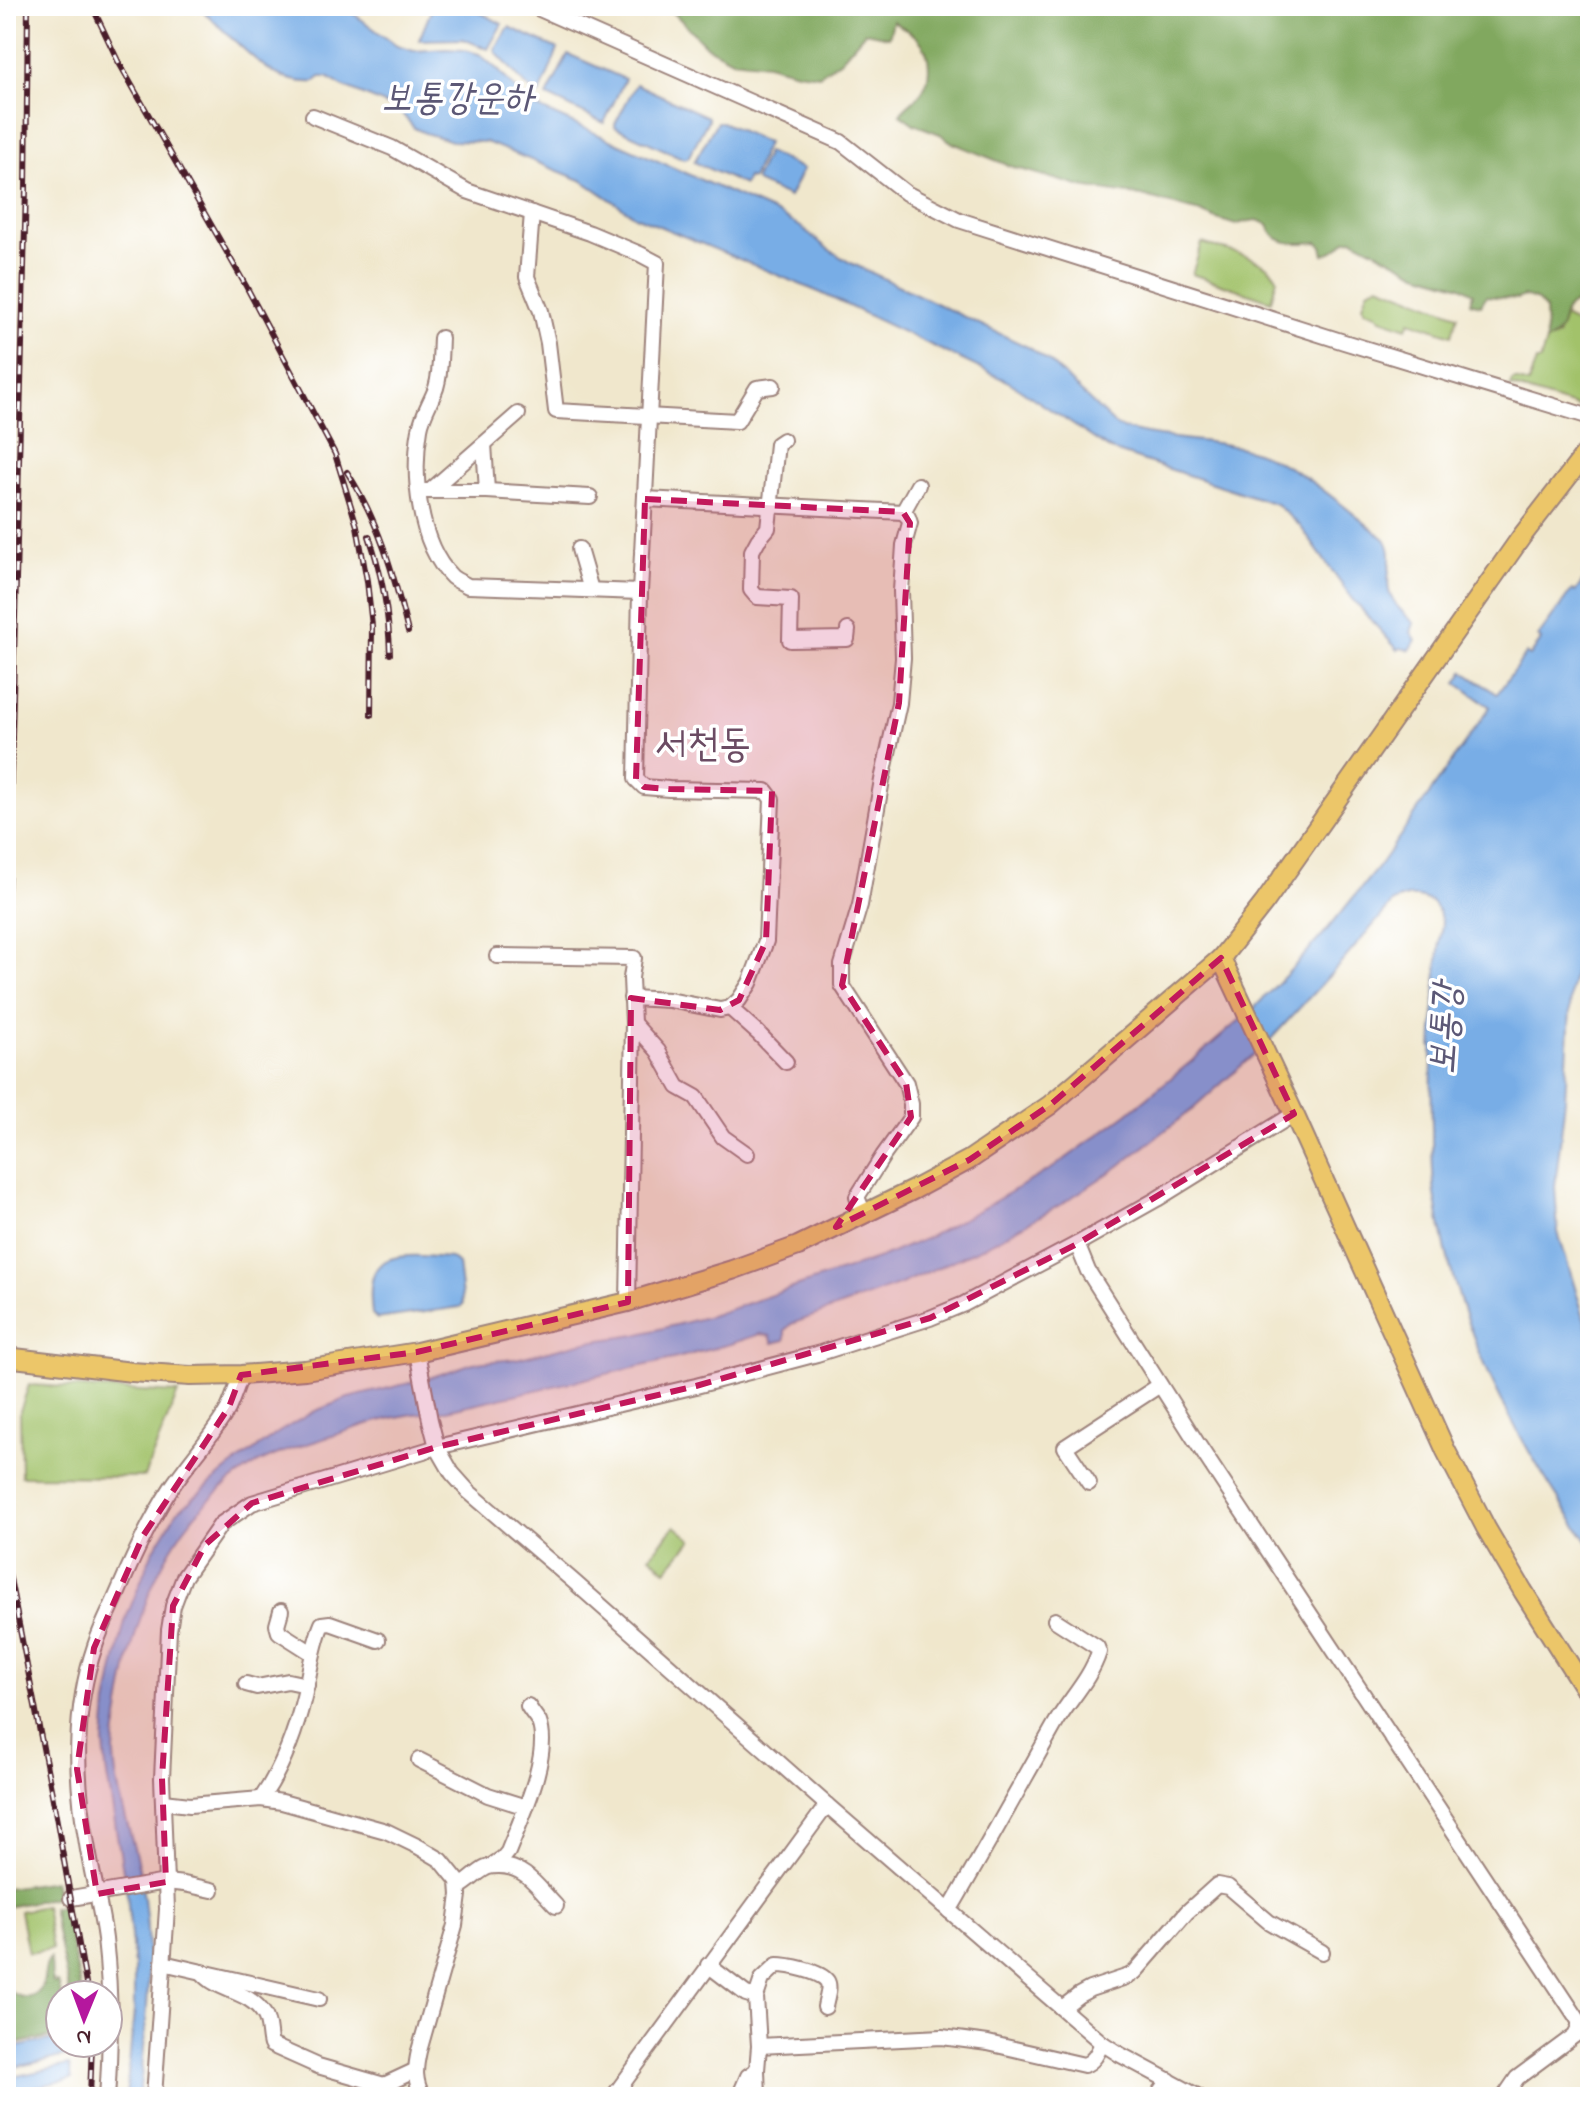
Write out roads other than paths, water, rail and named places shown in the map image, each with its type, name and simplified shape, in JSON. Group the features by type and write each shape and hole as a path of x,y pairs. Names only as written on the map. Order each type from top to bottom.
{"main road":[{"path":"6,1357 190,1376 418,1361 628,1302 798,1246 969,1160 1050,1105 1221,958 1265,902 1522,536 1590,448"},
{"path":"1221,958 1452,1462 1486,1528 1590,1697"}],"street":[{"path":"533,6 841,142 906,193 959,220 1590,417"},
{"path":"313,116 392,148 467,191 590,233 657,263 640,592 636,779 644,787 766,791 772,799 766,941 750,983 739,1000 730,1008 720,1010 669,1000 631,998"},
{"path":"532,213 527,277 546,332 556,411 737,421 757,388 773,386"},
{"path":"441,338 440,373 420,425 417,450 424,491 421,521 440,561 454,578 468,586 640,592"},
{"path":"424,491 518,414"},
{"path":"783,440 777,444 768,528 752,551 751,590 757,597 791,599 790,640 847,639 848,630"},
{"path":"484,444 487,491"},
{"path":"903,512 918,485"},
{"path":"424,491 590,497"},
{"path":"645,499 903,512 910,523 904,545 901,591 903,658 899,703 860,905 842,965 842,985 906,1083 911,1117 857,1197 864,1214"},
{"path":"579,549 591,590"},
{"path":"497,956 634,958 631,978 633,1023 628,1302"},
{"path":"730,1008 786,1062"},
{"path":"633,1023 658,1051 678,1087 696,1097 723,1137 747,1154"},
{"path":"154,2097 166,1882 162,1778 169,1630 173,1606 184,1577 221,1524 252,1503 437,1447 696,1386 817,1354 930,1318 964,1304 1157,1199 1291,1108"},
{"path":"1077,1244 1088,1271 1160,1385 1579,2021 1575,2035 1517,2078 1504,2097"},
{"path":"418,1361 437,1447 452,1473 469,1492 1102,2043 1199,2097"},
{"path":"107,2097 108,1975 77,1769 81,1706 94,1648 143,1536 170,1491 229,1407 241,1375"},
{"path":"1089,1483 1065,1447 1160,1385"},
{"path":"281,1611 277,1625 279,1632 312,1653"},
{"path":"949,1911 1054,1725 1096,1664 1097,1647 1055,1620"},
{"path":"261,1799 276,1777 291,1743 322,1624 330,1623 378,1640"},
{"path":"246,1684 257,1687 288,1681 307,1685"},
{"path":"459,1887 473,1880 508,1852 534,1787 541,1735 539,1722 528,1706"},
{"path":"419,1760 488,1795 526,1807"},
{"path":"164,1802 190,1805 261,1799 282,1802 386,1831 441,1860 458,1881 459,1887 455,1925 414,2071 423,2097"},
{"path":"613,2097 827,1805"},
{"path":"491,1866 520,1870 556,1906"},
{"path":"71,1898 166,1882 212,1890"},
{"path":"1062,2008 1079,1995 1135,1972 1187,1912 1217,1885 1228,1887 1269,1922 1322,1952"},
{"path":"163,1963 319,1999"},
{"path":"708,1965 746,1994 756,1997"},
{"path":"758,2097 756,1997 762,1979 777,1965 817,1975 827,1980 829,1986 825,2007"},
{"path":"202,1972 208,1980 252,2000 268,2023 271,2045 318,2066 384,2085"},
{"path":"759,2046 942,2037 988,2043 1084,2065 1094,2059 1102,2043"},
{"path":"739,2097 748,2076 757,2070"},
{"path":"371,2097 384,2085 414,2071"},
{"path":"1157,2097 1169,2080"}],"water":[{"name":"보통강운하","path":"198,6 343,6 397,46 414,51 446,49 479,54 529,104 778,214 849,262 1030,348 1052,364 1114,424 1151,435 1238,447 1259,453 1298,472 1385,539 1390,551 1389,591 1396,604 1414,623 1411,632 1416,640 1410,650 1398,650 1352,599 1300,526 1276,504 1111,450 1009,382 821,293 635,216 583,181 486,142 452,141 425,133 414,128 399,110 327,77 320,77 316,82 303,82 281,76 253,57"},
{"path":"433,6 468,6 502,24 488,49 463,39 419,40"},
{"path":"509,27 558,49 540,94 531,90 496,53 495,49"},
{"path":"568,54 625,79 604,123 547,96"},
{"path":"636,84 708,117 688,158 684,159 615,127"},
{"path":"717,122 767,143 752,179 747,178 744,185 694,162"},
{"path":"767,152 803,169 789,197 755,179"},
{"name":"보통강","path":"1590,564 1590,892 1571,991 1565,1099 1555,1187 1558,1232 1587,1327 1590,1347 1590,1545 1536,1464 1513,1422 1472,1335 1457,1289 1444,1242 1432,1161 1432,1051 1442,922 1432,902 1417,897 1403,898 1393,902 1269,1041 1193,1109 1118,1167 1060,1205 986,1246 901,1284 791,1324 785,1330 785,1340 773,1343 770,1336 760,1334 673,1359 438,1412 411,1414 371,1423 269,1458 219,1491 180,1535 152,1587 133,1644 116,1728 115,1771 141,1879 148,1961 147,2015 139,2097 126,2097 134,2011 134,1967 127,1894 106,1770 104,1742 107,1704 125,1621 152,1553 177,1512 279,1432 313,1412 348,1398 426,1379 473,1363 516,1359 580,1343 636,1335 710,1316 880,1258 929,1237 1054,1167 1127,1114 1256,1006 1326,931 1379,866 1490,707 1457,683 1464,672 1497,694 1526,654 1530,656 1541,640 1538,637 1572,590 1575,592 1586,577 1583,574"},
{"path":"393,1258 451,1258 458,1264 463,1305 377,1319 372,1314 371,1286 377,1268"},
{"path":"44,2041 44,2059 53,2059 10,2068 6,2049"},
{"path":"69,2065 72,2079 15,2091 12,2077"}],"railway":[{"path":"6,970 28,6"},
{"path":"92,6 118,61 246,286 335,454 357,526 367,581 372,626 371,715"},
{"path":"347,472 368,510 384,549 408,632"},
{"path":"369,536 384,594 390,654"},
{"path":"6,1558 85,1979"},
{"path":"90,2097 91,2059"}],"district":[{"name":"서천동","path":"703,742"}]}
